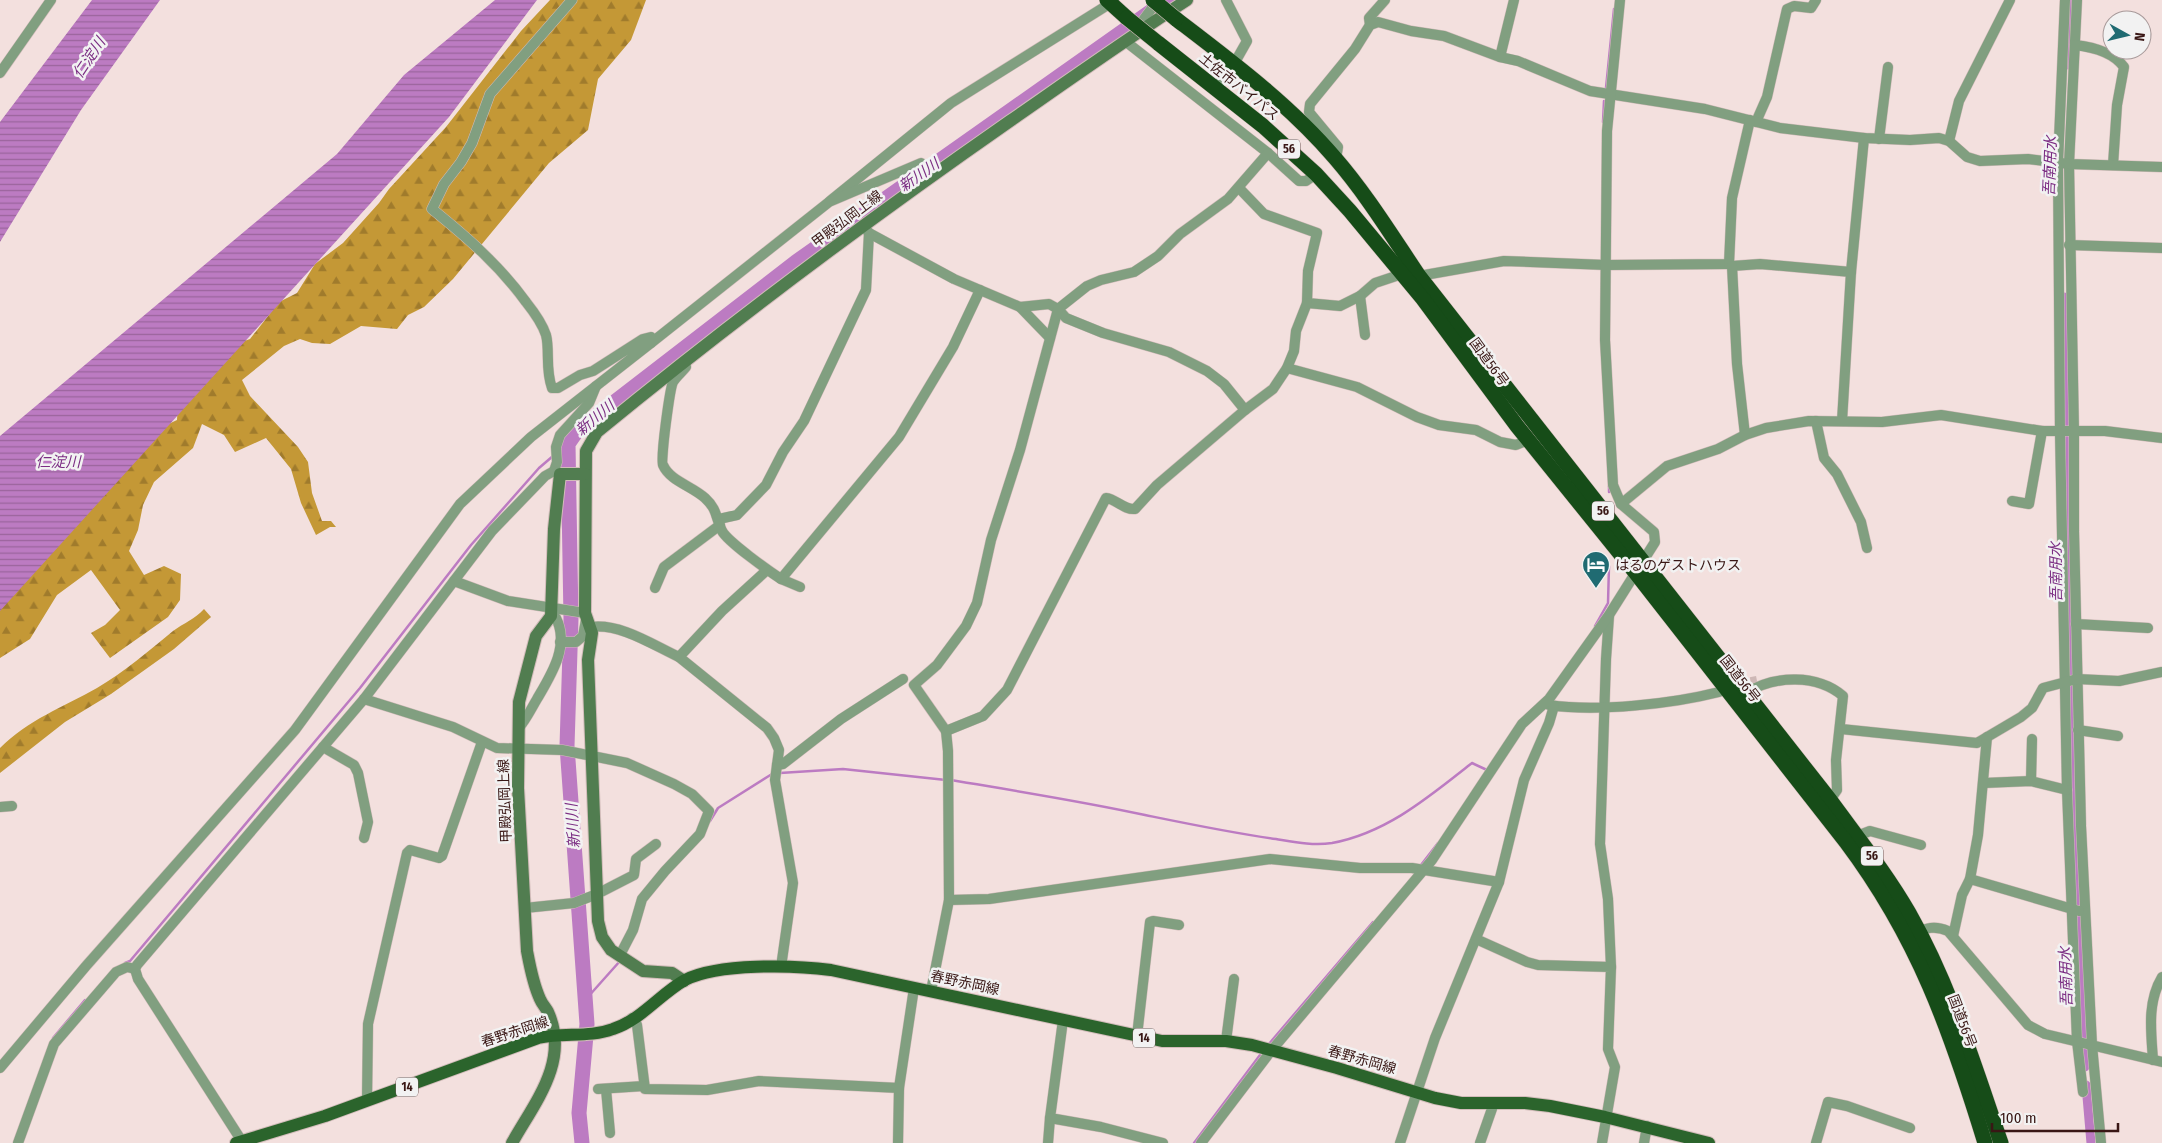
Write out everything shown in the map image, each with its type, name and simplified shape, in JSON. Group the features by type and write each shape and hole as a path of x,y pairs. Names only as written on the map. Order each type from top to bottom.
{"highway":[{"name":"土佐市バイパス","path":"1153,0 1234,64 1306,127 1336,158 1367,199 1419,276"},
{"name":"土佐市バイパス","path":"1110,1 1127,18 1263,126 1316,174 1402,274"},
{"name":"国道56号","path":"1402,274 1528,440 1746,693 1885,873 1913,934 1957,1017 2001,1143"},
{"name":"国道56号","path":"1419,276 1639,567 1725,687 1874,879 1913,934 1946,1025 1985,1143"}],"main road":[{"name":"甲殿弘岡上線","path":"684,980 672,973 643,971 611,950 602,936 598,922 588,660 580,616 586,450 597,432 685,360 866,229 938,172 1129,38 1187,0"},
{"path":"551,612 557,473 585,474"},
{"name":"甲殿弘岡上線","path":"512,1143 554,1066 557,1051 548,1013 540,1000 531,973 525,908 518,750 519,702 536,636 551,612"},
{"name":"春野赤岡線","path":"240,1142 367,1102 538,1038 554,1034 591,1034 616,1028 684,980 706,972 808,967 831,970 1162,1041 1226,1041 1337,1068 1416,1092 1461,1103 1542,1105 1646,1126 1710,1143"}],"street":[{"path":"0,73 51,0"},
{"path":"572,0 490,94 472,143 444,184 432,209 461,232 506,274 538,319 546,336 548,378 552,388 558,388 580,374 593,371 643,339 651,337 651,343"},
{"path":"1158,0 1129,38 1299,181 1306,181 1316,174"},
{"path":"1215,88 1234,64 1247,41 1226,0"},
{"path":"1336,158 1338,147 1309,112 1310,104 1355,49 1370,25 1370,18 1385,0"},
{"path":"1500,58 1514,0"},
{"path":"1201,1143 1271,1051 1441,846 1522,724 1543,704 1609,615 1655,542 1654,532 1621,504 1613,485 1605,340 1606,265 1609,96 1620,0"},
{"path":"1745,435 1737,364 1731,265 1732,198 1753,121 1767,97 1787,9 1794,6 1811,8 1816,0"},
{"path":"1949,140 1959,101 2010,0"},
{"path":"2065,0 2063,163 2071,680 2067,790 2073,910 2084,1043 2101,1143"},
{"path":"2077,0 2075,45 2063,163 2069,245 2067,432 2076,624 2071,680 2078,730 2085,912 2083,1092"},
{"path":"0,1068 86,966 295,730 460,504 532,437 951,103 1110,1"},
{"path":"1370,25 1378,22 1411,31 1444,36 1500,58 1518,61 1590,91 1609,96 1705,109 1780,128 1879,139 1910,140 1939,138 1949,140 1967,158 1980,160 2028,159 2063,163 2162,167"},
{"path":"2075,45 2102,51 2119,60 2124,68 2117,105 2113,165"},
{"path":"1879,139 1888,67"},
{"path":"1842,421 1850,272 1864,138"},
{"path":"931,991 949,900 946,731 914,685 937,665 966,626 977,603 991,540 1020,450 1058,309 1087,286 1101,280 1134,272 1158,256 1180,234 1228,199 1268,153"},
{"path":"830,201 921,163 938,172"},
{"path":"946,731 983,716 1008,690 1106,498 1112,498 1130,509 1134,509 1157,485 1246,410 1273,390 1287,368 1294,351 1296,331 1306,303 1308,271 1316,233 1264,214 1239,188"},
{"path":"654,588 664,567 720,522 737,515 766,485 783,452 804,420 866,290 866,229 954,279 1020,307 1050,338"},
{"path":"2069,245 2162,248"},
{"path":"1306,303 1340,306 1360,296 1375,282 1402,274 1419,276 1504,261 1606,265 1760,264 1850,272"},
{"path":"782,578 899,437 953,347 980,290"},
{"path":"1360,296 1365,335"},
{"path":"1020,307 1050,304 1058,309 1066,318 1103,333 1169,352 1207,371 1224,384 1246,410"},
{"path":"685,360 686,368 674,380 670,392 671,404 661,451 662,464 669,474 704,497 717,510 723,532 767,570 800,587"},
{"path":"1287,368 1357,387 1417,417 1439,425 1476,430 1500,442 1516,445 1528,440"},
{"path":"135,970 364,699 492,531 545,476 557,473 556,448 560,435 590,403 596,385"},
{"path":"1621,504 1667,466 1718,449 1745,435 1766,428 1816,421 1882,422 1941,415 2042,431 2105,431 2162,438"},
{"path":"1816,421 1824,458 1837,474 1861,522 1867,548"},
{"path":"2012,502 2029,504 2042,431"},
{"path":"679,656 722,611 767,570"},
{"path":"454,581 508,601 551,612 580,616 679,656 767,728 774,738 778,750 775,780 793,883 781,967"},
{"path":"551,612 568,642"},
{"path":"1602,1143 1615,1067 1608,1049 1611,967 1608,899 1600,844 1609,615"},
{"path":"518,729 568,642 583,636 580,616"},
{"path":"2076,624 2148,628"},
{"path":"1841,729 1977,743 2026,712 2043,688 2071,680 2119,681 2162,672"},
{"path":"1757,681 1784,678 1786,680"},
{"path":"777,767 841,719 903,679"},
{"path":"1746,693 1754,688 1786,680 1801,679 1834,689 1843,696 1841,729 1836,760 1837,790 1830,800"},
{"path":"1543,704 1604,707 1675,700 1714,693 1725,687"},
{"path":"1675,700 1676,695 1708,690"},
{"path":"364,699 453,727 497,748 562,750 644,769 692,794 709,811 700,834 665,870 642,899 633,930 622,957"},
{"path":"1400,1143 1435,1038 1499,882 1524,780 1549,723 1554,706"},
{"path":"2078,730 2118,736"},
{"path":"1953,936 1962,895 1970,879 1984,784 1987,737"},
{"path":"2030,781 2032,739"},
{"path":"367,1102 368,1024 407,853 410,850 439,858 442,856 482,742"},
{"path":"323,747 354,765 358,773 368,822 364,838"},
{"path":"1984,784 2030,781 2067,790"},
{"path":"0,807 12,806"},
{"path":"1857,836 1870,831 1921,844"},
{"path":"525,908 574,903 597,894 634,875 636,859 656,844"},
{"path":"949,900 989,898 1270,859 1360,868 1412,868 1499,882"},
{"path":"1970,879 2085,912"},
{"path":"1137,1036 1150,922 1179,925"},
{"path":"1913,934 1930,927 1940,927 1953,936 2028,1024 2045,1034 2157,1061 2151,1013 2154,992 2162,977"},
{"path":"1476,939 1538,965 1611,967"},
{"path":"18,1143 54,1044 116,972 126,967 135,970"},
{"path":"135,970 138,979 240,1142"},
{"path":"1226,1041 1234,978"},
{"path":"898,1143 899,1088 914,988"},
{"path":"632,1018 636,1025 644,1086"},
{"path":"1048,1143 1063,1020"},
{"path":"610,1133 602,1089 644,1086 645,1089 707,1090 758,1081 899,1088"},
{"path":"1816,1143 1828,1102 1848,1106 1910,1128"},
{"path":"1480,1143 1494,1103"},
{"path":"1050,1118 1101,1127 1163,1143"},
{"path":"1644,1143 1646,1126"}],"green space":[{"path":"550,0 646,0 631,40 598,79 588,130 549,163 453,279 424,307 408,315 397,329 361,326 330,344 312,343 300,339 284,346 242,380 250,396 298,447 308,462 312,493 322,521 331,521 336,527 330,527 316,535 301,503 291,469 266,438 235,452 224,435 202,424 193,448 154,482 143,505 138,530 129,551 144,575 164,566 181,574 180,600 168,617 110,658 91,633 105,625 120,610 91,570 57,595 30,639 0,658 0,599 162,427 177,420 178,402 233,345 250,339 279,302 297,293 315,264 343,243 446,127 521,31"},
{"path":"204,609 211,617 174,649 111,694 65,722 0,773 0,748 22,729 107,682"}],"water":[{"name":"仁淀川","path":"92,0 160,0 81,110 0,242 0,122"},
{"name":"仁淀川","path":"495,0 537,0 449,117 0,611 0,436 337,154 404,75"}],"waterway":[{"name":"新川川","path":"582,1143 579,1113 587,1024 567,746 571,619 568,444 577,431 796,262 1167,0"},
{"name":"吾南用水","path":"2067,65 2071,0"},
{"path":"1606,88 1614,9"},
{"path":"1603,122 1604,101"},
{"name":"吾南用水","path":"2064,297 2076,873 2085,1067"},
{"path":"559,451 568,444"},
{"path":"125,963 130,961 360,688 471,545 539,468 553,456"},
{"path":"1609,486 1609,492"},
{"path":"1595,626 1608,603 1609,566"},
{"path":"951,780 1073,801 1227,831 1318,844 1352,838 1389,822 1424,800 1472,763 1487,770"},
{"path":"780,773 843,769 946,780"},
{"path":"710,821 718,808 772,774"},
{"path":"1421,865 1438,843"},
{"path":"1268,1045 1373,922"},
{"path":"587,998 620,961"},
{"path":"53,1038 85,1000"},
{"path":"1194,1143 1260,1055"},
{"name":"吾南用水","path":"2086,1085 2091,1143"}],"tunnel":[{"path":"1736,685 1757,681"}],"place":[{"name":"はるのゲストハウス","path":"1596,589"}]}
